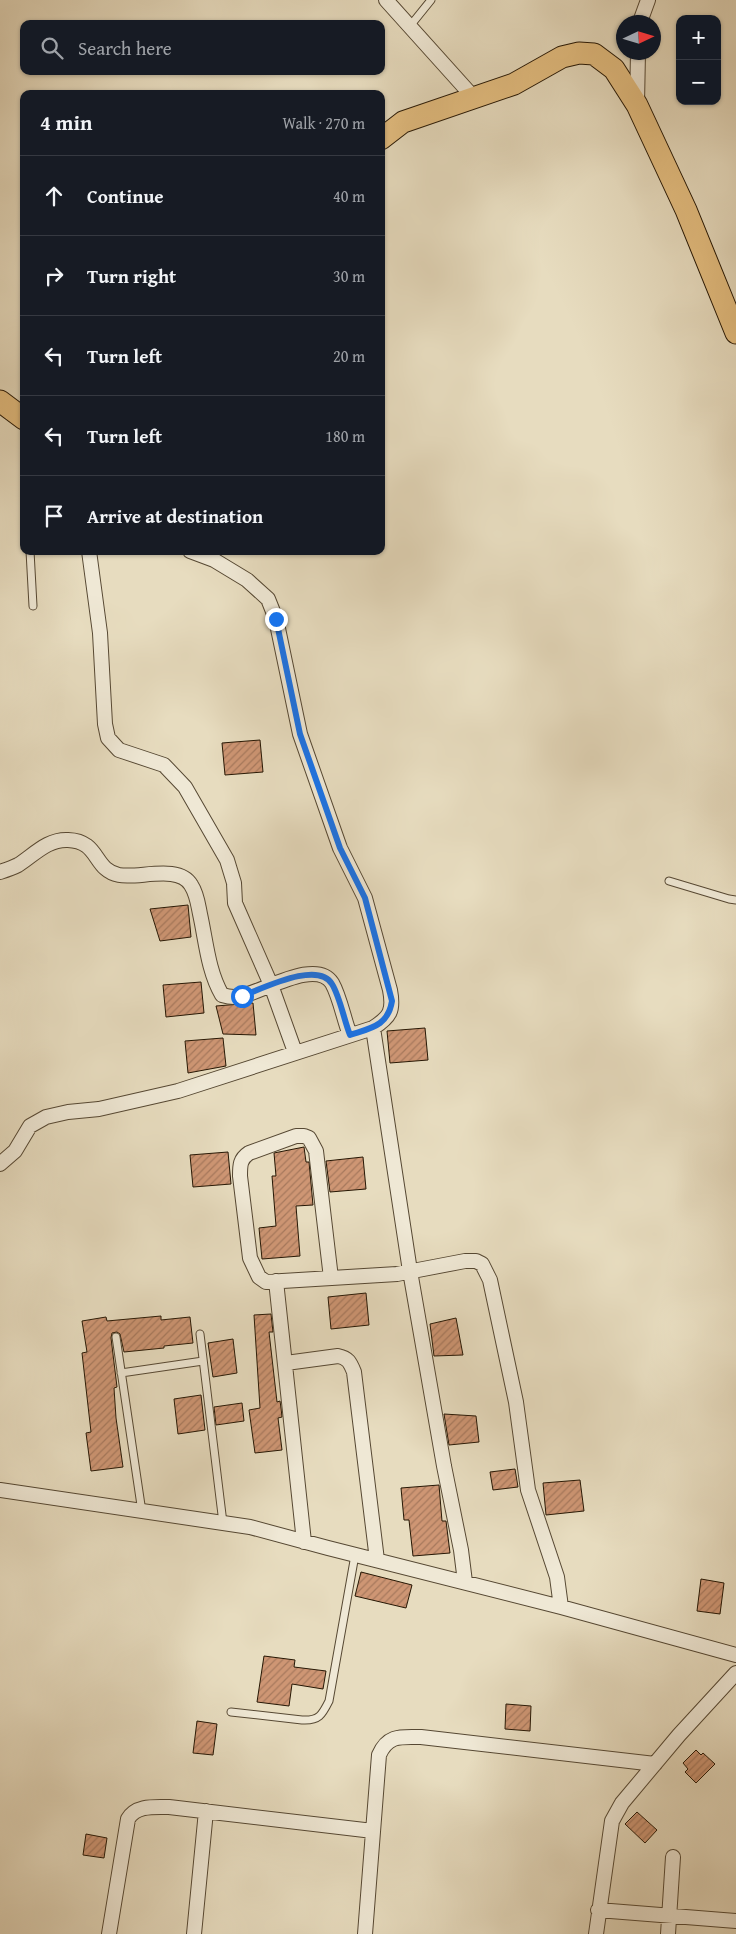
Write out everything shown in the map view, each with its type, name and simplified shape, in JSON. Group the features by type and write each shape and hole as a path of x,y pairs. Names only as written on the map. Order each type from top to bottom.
{"main road":[{"path":"385,136 403,122 514,84 562,58 579,53 594,54 614,69 638,105 686,210 736,333"},
{"path":"0,401 20,415"}],"street":[{"path":"386,0 476,98"},
{"path":"643,15 648,0"},
{"path":"638,60 638,105"},
{"path":"90,555 100,633 105,724 108,738 119,750 164,765 185,787 227,860 234,883 236,902 271,985 295,1052"},
{"path":"0,1164 15,1151 30,1126 46,1117 68,1112 99,1109 178,1091 373,1028 386,1019 390,1012 392,1001 390,990 365,898 340,848 300,734 276,619 268,599 247,580 214,560 201,555"},
{"path":"0,872 17,866 45,846 68,840 87,845 94,851 100,862 110,873 120,876 165,874 180,876 188,880 196,896 212,969 222,995 231,998 242,996 302,975 320,974 326,977 332,984 350,1035"},
{"path":"373,1028 410,1271 444,1466 461,1550 465,1582"},
{"path":"332,1278 316,1151 309,1138 304,1136 282,1140 243,1157 240,1164 252,1263 259,1277 266,1282 332,1278 410,1271 464,1261 476,1261 482,1264 490,1280 516,1402 528,1490 557,1577 561,1607"},
{"path":"276,1281 304,1542"},
{"path":"286,1364 338,1356 346,1358 350,1362 354,1372 377,1560"},
{"path":"0,1490 250,1527 561,1607 736,1655"},
{"path":"596,1934 612,1821 622,1803 736,1673"},
{"path":"364,1934 379,1755 384,1745 393,1739 421,1737 655,1764"},
{"path":"109,1934 128,1819 131,1813 138,1809 152,1807 206,1811 373,1831"},
{"path":"194,1934 206,1811"},
{"path":"668,1934 673,1857"},
{"path":"598,1910 736,1922"}],"lane":[{"path":"410,26 431,0"},
{"path":"30,555 33,606"},
{"path":"669,881 736,900"},
{"path":"200,1334 223,1523"},
{"path":"116,1337 142,1512"},
{"path":"121,1373 203,1361"},
{"path":"231,1712 312,1721 318,1718 329,1702 355,1555"}],"building":[{"path":"260,740 263,772 225,775 222,743"},
{"path":"188,905 191,937 160,941 150,909"},
{"path":"201,982 204,1013 166,1017 163,985"},
{"path":"253,1003 256,1035 223,1034 216,1006"},
{"path":"425,1028 428,1060 390,1063 387,1031"},
{"path":"223,1038 226,1066 188,1073 185,1041"},
{"path":"304,1147 306,1162 309,1162 313,1205 296,1206 300,1256 262,1259 259,1228 276,1226 272,1176 276,1176 274,1153"},
{"path":"228,1152 231,1184 193,1187 190,1155"},
{"path":"363,1157 366,1189 330,1192 326,1161"},
{"path":"366,1293 369,1325 331,1329 328,1297"},
{"path":"271,1314 273,1332 269,1332 277,1402 280,1401 282,1417 278,1418 282,1450 255,1453 249,1410 260,1408 254,1315"},
{"path":"161,1316 161,1320 190,1317 193,1343 124,1352 120,1334 117,1332 112,1333 117,1387 114,1388 116,1418 123,1467 91,1471 86,1433 91,1432 82,1353 87,1352 82,1321 106,1317 107,1321"},
{"path":"456,1318 463,1355 434,1356 430,1324"},
{"path":"233,1339 237,1373 213,1377 208,1343"},
{"path":"201,1395 205,1430 178,1434 174,1399"},
{"path":"242,1403 244,1421 216,1425 214,1407"},
{"path":"444,1414 476,1416 479,1442 449,1445"},
{"path":"515,1469 518,1487 493,1490 490,1472"},
{"path":"580,1480 584,1511 546,1515 543,1483"},
{"path":"439,1485 442,1521 446,1521 450,1553 413,1556 409,1520 404,1520 401,1488"},
{"path":"361,1572 412,1585 406,1608 355,1596"},
{"path":"701,1579 724,1583 720,1614 697,1611"},
{"path":"264,1656 295,1660 294,1667 326,1671 323,1689 292,1684 289,1706 257,1702"},
{"path":"506,1704 531,1706 530,1731 505,1729"},
{"path":"197,1721 217,1724 213,1755 193,1753"},
{"path":"696,1750 701,1755 703,1753 715,1764 696,1783 685,1772 688,1769 683,1763"},
{"path":"637,1812 657,1830 645,1843 625,1824"},
{"path":"86,1834 107,1838 104,1858 83,1855"}],"route":[{"path":"242,996 302,975 320,974 326,977 332,984 350,1035 373,1028 386,1019 390,1012 392,1001 365,898 340,848 300,734 276,619"}]}
